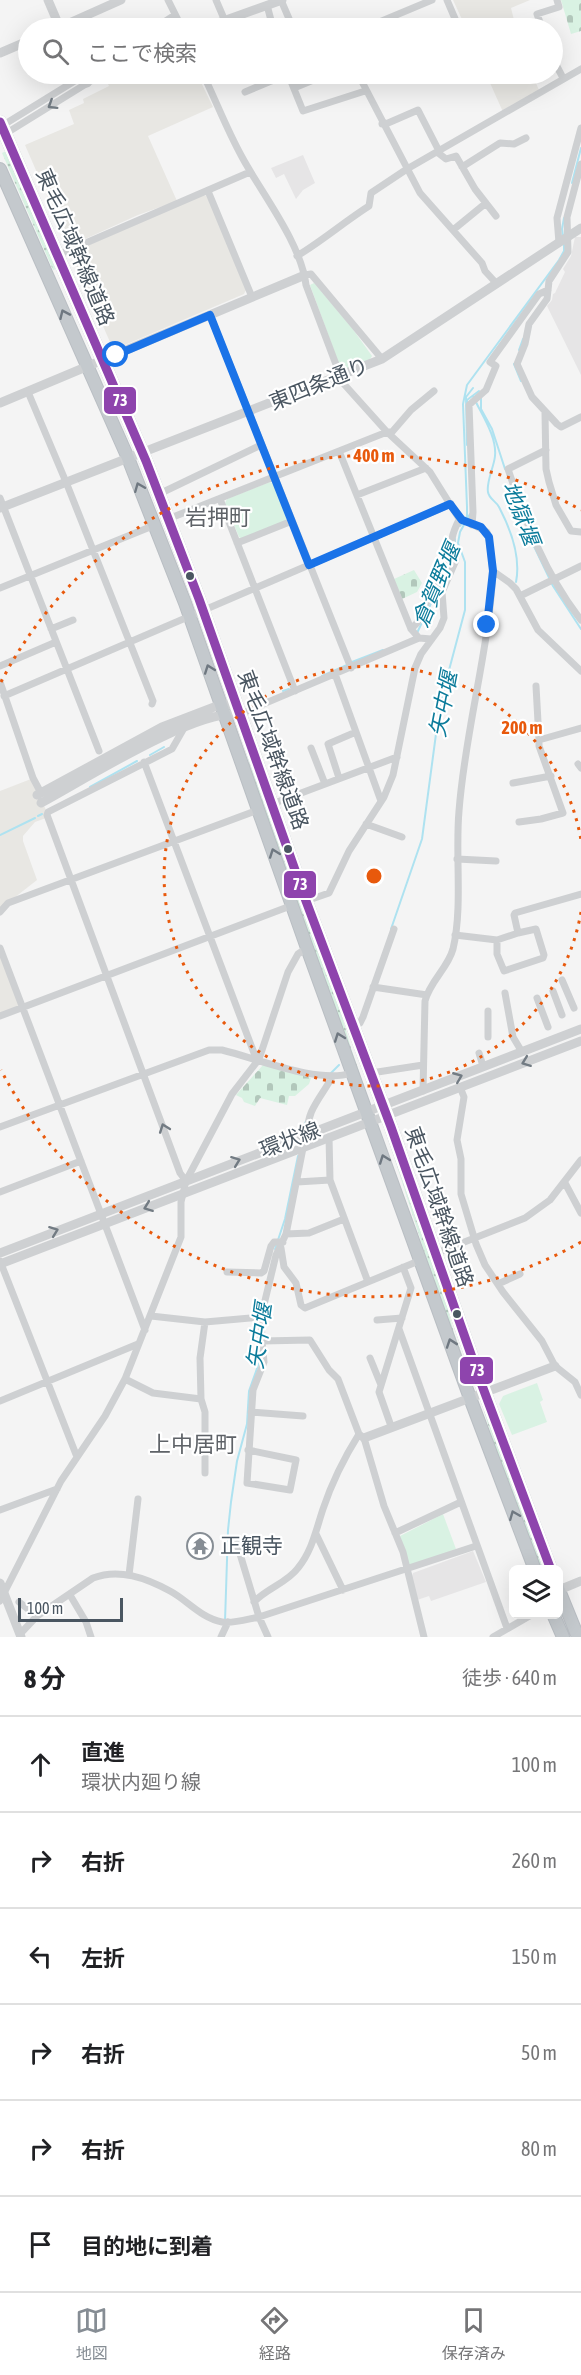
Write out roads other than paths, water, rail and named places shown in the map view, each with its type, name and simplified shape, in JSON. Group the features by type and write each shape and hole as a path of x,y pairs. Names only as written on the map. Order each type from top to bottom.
{"highway":[{"name":"東毛広域幹線道路","path":"1,129 58,255 159,494 203,610 306,901 371,1073 484,1393 549,1565"},
{"name":"東毛広域幹線道路","path":"0,169 128,458 190,616 352,1073 533,1565"},
{"path":"563,1599 578,1637"},
{"path":"555,1619 562,1637"}],"street":[{"path":"48,0 55,18"},
{"path":"81,18 121,0"},
{"path":"168,0 177,18"},
{"path":"216,0 224,18"},
{"path":"233,18 281,0 289,18"},
{"path":"389,18 432,0"},
{"path":"447,0 455,18"},
{"path":"538,18 537,14 559,7 557,0"},
{"path":"267,5 270,18"},
{"path":"170,18 175,15"},
{"path":"0,53 18,45"},
{"path":"563,79 581,69"},
{"path":"1,129 73,84"},
{"path":"208,84 250,172 288,235 305,275 306,285 343,383 387,432 426,468 460,518 481,527 489,537 493,571 459,811 455,935 448,962 427,995 423,1012 423,1091"},
{"path":"245,92 264,84"},
{"path":"292,84 303,111 365,91"},
{"path":"294,88 304,84"},
{"path":"362,84 420,193 482,263 485,271 497,284"},
{"path":"297,256 322,241 340,225 369,206 371,192 555,84"},
{"path":"382,123 388,123 418,110 438,152 446,159 456,156 496,216"},
{"path":"581,128 557,218 562,241 568,252 549,281 548,299 529,324 525,344 517,364 532,397 561,427 581,417"},
{"path":"462,167 500,143 514,144 526,138"},
{"path":"562,241 581,164"},
{"path":"58,255 250,172"},
{"path":"208,191 252,297"},
{"path":"453,230 486,203"},
{"name":"東四条通り","path":"1,504 66,482 248,413 382,359 581,228"},
{"path":"0,403 311,274 382,359"},
{"path":"472,525 469,405 486,390 496,366 490,362 539,294 548,290"},
{"path":"210,315 351,668"},
{"path":"168,519 387,432 392,432 411,410 434,391"},
{"path":"28,392 130,642 153,701 152,704"},
{"path":"545,413 546,469 556,505 571,531 581,532"},
{"path":"159,494 261,445"},
{"path":"546,450 508,469 523,514 553,580 579,614"},
{"path":"339,452 415,634"},
{"path":"357,495 426,468"},
{"path":"220,499 295,692"},
{"path":"1,504 99,751"},
{"path":"4,696 450,504"},
{"path":"306,901 329,893 349,851 381,801 393,775 415,668 421,654 440,628 444,618 442,592 456,560 453,553 453,532 460,518"},
{"path":"237,543 292,521"},
{"path":"0,588 155,525"},
{"path":"415,634 417,623 453,553"},
{"path":"520,596 581,566"},
{"path":"493,571 510,583 520,596 538,630 581,671"},
{"path":"51,629 73,620"},
{"path":"40,797 162,727 223,708 238,709 295,692 351,668 415,634 431,639"},
{"path":"0,666 56,642"},
{"path":"335,674 381,801"},
{"path":"0,682 40,797"},
{"path":"519,822 563,813 539,746 536,686"},
{"path":"40,797 223,708"},
{"path":"184,728 172,748 47,814 145,1073 180,1173 186,1181"},
{"path":"539,740 581,728"},
{"path":"339,778 328,744 356,732"},
{"path":"311,748 325,784"},
{"path":"272,804 397,757"},
{"path":"144,762 254,1053 259,1059"},
{"path":"513,783 551,776"},
{"path":"0,912 8,903 258,810"},
{"path":"366,824 402,837"},
{"path":"457,859 496,861"},
{"path":"518,933 515,913 581,894"},
{"path":"0,1016 292,905"},
{"path":"354,1026 360,1023 363,1017 394,929"},
{"path":"455,935 497,940 536,929 543,958 504,971 497,954 497,940"},
{"path":"0,948 145,1330"},
{"path":"2,1597 57,1489 105,1416 125,1379 181,1237 182,1195 186,1181 232,1094 259,1059 288,972 298,954 307,948"},
{"path":"562,980 574,1008"},
{"path":"373,987 427,995"},
{"path":"553,991 562,1015"},
{"path":"505,993 513,1037 522,1052"},
{"path":"537,998 548,1027"},
{"path":"488,1011 489,1037"},
{"name":"環状線","path":"384,1111 423,1091 483,1066 581,1029"},
{"name":"環状線","path":"0,1253 309,1133 460,1087 581,1041"},
{"path":"0,1126 209,1050 222,1050 315,1075 332,1077 352,1073"},
{"path":"479,1053 483,1066"},
{"path":"371,1073 423,1065"},
{"path":"309,1133 307,1126 313,1110 332,1077"},
{"path":"460,1087 464,1097 457,1140 461,1159 461,1194 485,1265 543,1341 555,1366 578,1381 581,1395"},
{"name":"環状線","path":"0,1263 303,1148 368,1116"},
{"path":"329,1137 330,1180 368,1282"},
{"path":"248,1450 296,1460 290,1490 247,1483 248,1450 254,1390 264,1362 259,1317 276,1255 286,1234 303,1148"},
{"path":"434,1254 525,1218 550,1200 581,1160"},
{"path":"0,1192 81,1161"},
{"path":"297,1182 330,1180"},
{"path":"565,1183 581,1213"},
{"path":"286,1234 309,1233 344,1219"},
{"path":"280,1244 284,1267 296,1283 301,1305 305,1308 421,1260"},
{"path":"227,1272 261,1273 264,1271 271,1246 280,1244"},
{"path":"0,1263 77,1457"},
{"path":"392,1426 379,1392 411,1288 403,1267"},
{"path":"498,1284 520,1274"},
{"path":"151,1316 205,1322 259,1317"},
{"path":"377,1320 402,1318"},
{"path":"205,1322 200,1358 201,1399 205,1412 206,1473"},
{"path":"399,1329 507,1628"},
{"path":"262,1341 310,1340 328,1370 338,1379 403,1552 424,1637"},
{"path":"0,1401 138,1344"},
{"path":"370,1358 381,1385"},
{"path":"254,1602 267,1590 298,1569 316,1534 322,1511 338,1471 361,1436 555,1366"},
{"path":"125,1379 153,1393 201,1399"},
{"path":"251,1413 303,1416"},
{"path":"0,1510 57,1489"},
{"path":"129,1575 138,1499"},
{"path":"395,1533 461,1502"},
{"path":"316,1534 344,1590"},
{"path":"237,1544 254,1602 268,1637"},
{"path":"0,1583 2,1597 21,1636 37,1616 93,1578 104,1574 129,1575 169,1590 205,1616 228,1622 259,1617 476,1546"},
{"path":"563,1588 581,1581"},
{"path":"70,1595 86,1622 91,1637"},
{"path":"20,1602 37,1616"},
{"path":"493,1637 524,1619"},
{"path":"221,1637 228,1622"}],"waterway":[{"path":"572,183 581,148"},
{"path":"563,236 564,218"},
{"name":"倉賀野堰","path":"460,526 467,516 463,404 467,385 559,260 564,251 564,244"},
{"path":"519,350 523,339"},
{"path":"514,364 521,381"},
{"name":"矢中堰","path":"467,445 466,397 473,388"},
{"path":"467,403 467,400 479,391"},
{"path":"473,396 494,441 495,456 488,492 499,507 511,533 516,553 516,582"},
{"name":"地獄堰","path":"481,396 481,409 492,429 505,469"},
{"name":"地獄堰","path":"516,503 524,523"},
{"name":"矢中堰","path":"391,929 422,839 440,704 465,610 465,562 458,543 460,532 470,514"},
{"name":"矢中堰","path":"455,539 455,551"},
{"name":"地獄堰","path":"531,540 553,586 581,629"},
{"name":"倉賀野堰","path":"417,633 453,557"},
{"name":"倉賀野堰","path":"352,662 383,650"},
{"name":"倉賀野堰","path":"322,676 347,665"},
{"name":"倉賀野堰","path":"283,691 289,689"},
{"name":"倉賀野堰","path":"150,755 164,747"},
{"name":"倉賀野堰","path":"90,787 137,761"},
{"name":"倉賀野堰","path":"38,816 42,814"},
{"name":"倉賀野堰","path":"0,835 35,818"},
{"name":"矢中堰","path":"331,1073 339,1065"},
{"name":"矢中堰","path":"303,1129 306,1121"},
{"name":"矢中堰","path":"275,1249 285,1219 298,1156"},
{"name":"矢中堰","path":"225,1621 231,1502 237,1461 247,1424 249,1391 259,1363 258,1331"}],"place":[{"name":"正観寺","path":"200,1546"}],"district":[{"name":"岩押町","path":"218,517"},
{"name":"上中居町","path":"193,1444"}]}
